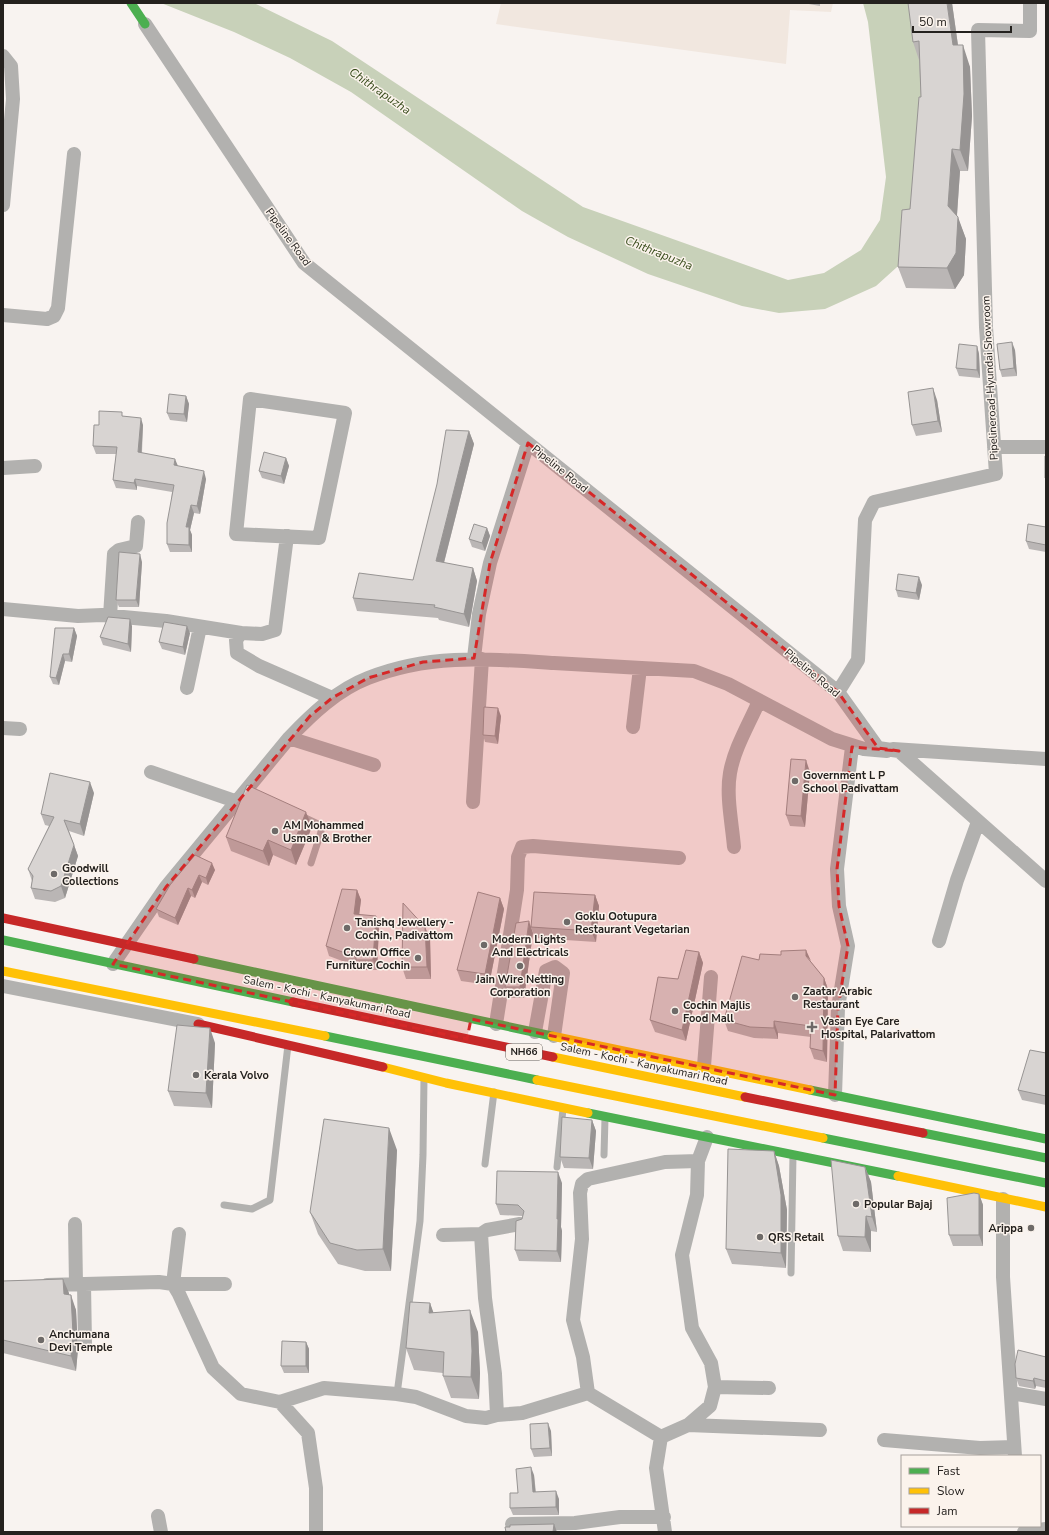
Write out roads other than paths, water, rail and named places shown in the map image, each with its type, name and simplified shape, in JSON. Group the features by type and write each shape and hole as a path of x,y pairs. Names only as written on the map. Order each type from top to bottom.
{"main road":[{"name":"Pipeline Road","path":"131,3 145,24"},
{"path":"3,918 496,1024 704,1066 1046,1139"},
{"name":"Salem - Kochi - Kanyakumari Road","path":"3,940 301,1006 1046,1158"},
{"name":"NH66","path":"3,971 296,1026 593,1091 1046,1183"},
{"path":"198,1024 424,1076 446,1084 494,1092 605,1117 1046,1207"}],"street":[{"name":"Pipelineroad-Hyundai Showroom","path":"838,692 858,660 865,520 874,502 996,474 986,320 978,30 1030,31 1030,3"},
{"name":"Pipeline Road","path":"145,24 304,263 838,692 878,748"},
{"path":"3,56 11,66 13,99 7,123 3,205"},
{"path":"3,315 47,319 54,316 58,308 74,154"},
{"path":"250,399 345,413 319,538 287,536 236,534 250,399"},
{"path":"473,802 479,614 490,563 528,443"},
{"path":"994,447 1046,447"},
{"path":"3,468 35,466"},
{"path":"110,616 114,554 119,550 136,546 138,522"},
{"path":"3,608 78,616 110,616 241,633 262,634 275,630 287,536"},
{"path":"187,688 200,627"},
{"path":"241,633 236,640 237,653 259,666 332,698"},
{"path":"113,964 166,887 246,796 289,738 310,716 332,698 368,678 423,662 478,658 694,671 728,684 759,702 832,739 852,747 899,751"},
{"path":"633,727 640,668"},
{"path":"734,847 730,797 730,773 740,744 759,702"},
{"path":"3,728 20,729"},
{"path":"289,738 374,765"},
{"path":"835,1095 838,1008 848,946 840,906 837,870 852,747"},
{"path":"878,748 899,751 1046,881"},
{"path":"878,748 1046,759"},
{"path":"151,772 246,796"},
{"path":"940,941 957,880 978,822"},
{"path":"496,1024 517,890 518,857 522,847 533,846 679,858"},
{"path":"535,1032 546,971 555,968 563,973 554,1036"},
{"path":"704,1066 711,977"},
{"path":"3,986 198,1024"},
{"path":"467,1040 471,1018"},
{"path":"589,1113 593,1091"},
{"path":"661,1437 688,1425 710,1406 714,1387 711,1363 692,1328 682,1255 697,1195 698,1161 707,1137"},
{"path":"588,1393 583,1357 573,1320 582,1239 580,1193 582,1184 588,1179 665,1162 698,1161"},
{"path":"884,1440 1015,1452 1003,1277 1003,1199"},
{"path":"75,1224 85,1344"},
{"path":"442,1235 481,1234 486,1230 520,1224"},
{"path":"179,1234 173,1284 213,1368 241,1394 280,1402 324,1388 396,1394 416,1397 466,1416 486,1418 497,1415 522,1413 588,1393 661,1437"},
{"path":"481,1234 485,1298 495,1374 497,1415"},
{"path":"32,1286 159,1282 173,1284 225,1284"},
{"path":"714,1387 768,1388"},
{"path":"1011,1393 1046,1399"},
{"path":"280,1402 308,1433 316,1488 316,1532"},
{"path":"688,1425 820,1430"},
{"path":"661,1437 656,1468 665,1532"},
{"path":"158,1516 161,1532"},
{"path":"512,1524 575,1523 620,1517 664,1517"},
{"path":"1023,1532 1046,1529"}],"lane":[{"path":"293,812 320,825 321,832 311,863"},
{"path":"224,1206 252,1209 270,1200 288,1045"},
{"path":"396,1394 420,1221 424,1076"},
{"path":"485,1164 494,1092"},
{"path":"557,1167 563,1108"},
{"path":"604,1155 605,1117"},
{"path":"791,1273 793,1155"}],"water":[{"name":"Chithrapuzha","path":"161,3 254,3 332,41 583,207 788,280 824,273 861,250 880,220 886,177 868,22 863,3 915,3 938,108 917,249 876,286 825,309 779,313 742,306 648,274 568,237 522,211 351,92 290,58 234,32"}],"place":[{"name":"Government L P School Padivattam","path":"795,781"},
{"name":"AM Mohammed Usman & Brother","path":"275,831"},
{"name":"Goodwill Collections","path":"54,874"},
{"name":"Goklu Ootupura Restaurant Vegetarian","path":"567,922"},
{"name":"Tanishq Jewellery - Cochin, Padivattom","path":"347,928"},
{"name":"Modern Lights And Electricals","path":"484,945"},
{"name":"Crown Office Furniture Cochin","path":"418,958"},
{"name":"Jain Wire Netting Corporation","path":"520,966"},
{"name":"Zaatar Arabic Restaurant","path":"795,997"},
{"name":"Cochin Majlis Food Mall","path":"675,1011"},
{"name":"Vasan Eye Care Hospital, Palarivattom","path":"812,1027"},
{"name":"Kerala Volvo","path":"196,1075"},
{"name":"Popular Bajaj","path":"856,1204"},
{"name":"Arippa","path":"1031,1228"},
{"name":"QRS Retail","path":"760,1237"},
{"name":"Anchumana Devi Temple","path":"41,1340"}]}
